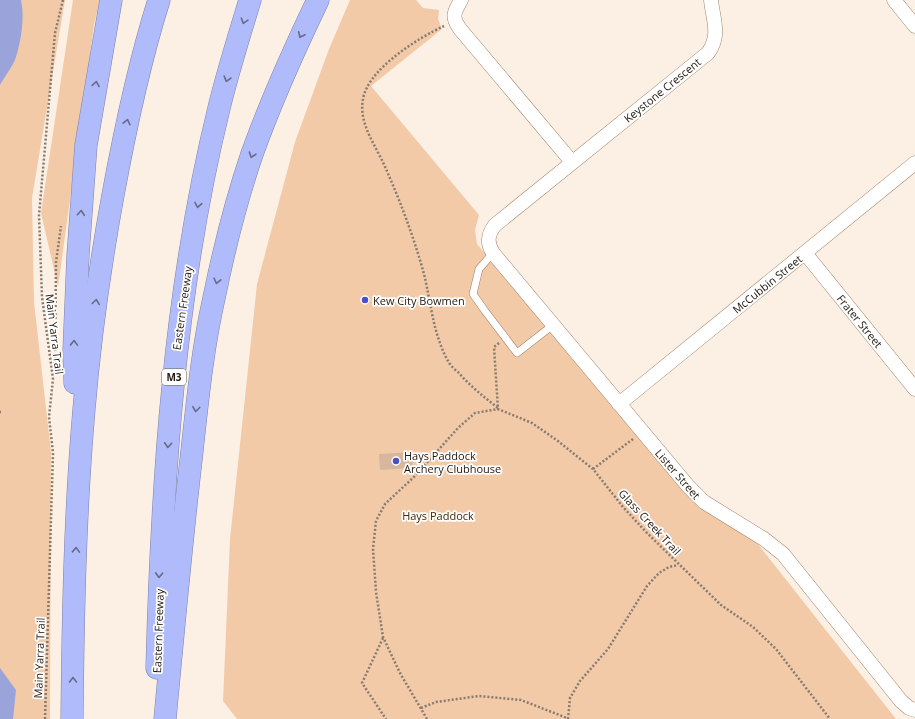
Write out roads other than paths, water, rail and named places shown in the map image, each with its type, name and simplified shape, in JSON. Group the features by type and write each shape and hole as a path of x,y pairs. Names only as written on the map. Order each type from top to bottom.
{"highway":[{"path":"78,494 74,350 78,255 86,145 111,0"},
{"path":"72,719 73,630 78,494 84,408 93,321 104,241 119,160 137,81 159,0"},
{"name":"Eastern Freeway","path":"156,719 159,586 170,413 178,336 188,264 204,174 219,107 250,0"},
{"path":"165,719 195,418 213,300 237,203 252,155 269,108 288,63 318,0"}],"street":[{"path":"461,0 454,16 455,22 572,162"},
{"name":"Keystone Crescent","path":"493,253 488,241 489,234 496,224 708,53 715,40 716,34 711,0"},
{"path":"894,0 915,26"},
{"name":"McCubbin Street","path":"619,404 915,164"},
{"name":"Lister Street","path":"493,253 688,486 700,499 764,539 783,554 901,701 914,710"},
{"name":"Frater Street","path":"805,253 915,389"}],"lane":[{"path":"493,253 479,269 473,294 517,353 553,325"}],"water":[{"path":"0,0 21,0 23,14 21,36 16,57 0,85"},
{"path":"0,668 16,690 13,719 0,719"}],"place":[{"name":"Kew City Bowmen","path":"365,300"},
{"name":"Hays Paddock Archery Clubhouse","path":"396,461"}],"park label":[{"name":"Hays Paddock","path":"438,515"}]}
